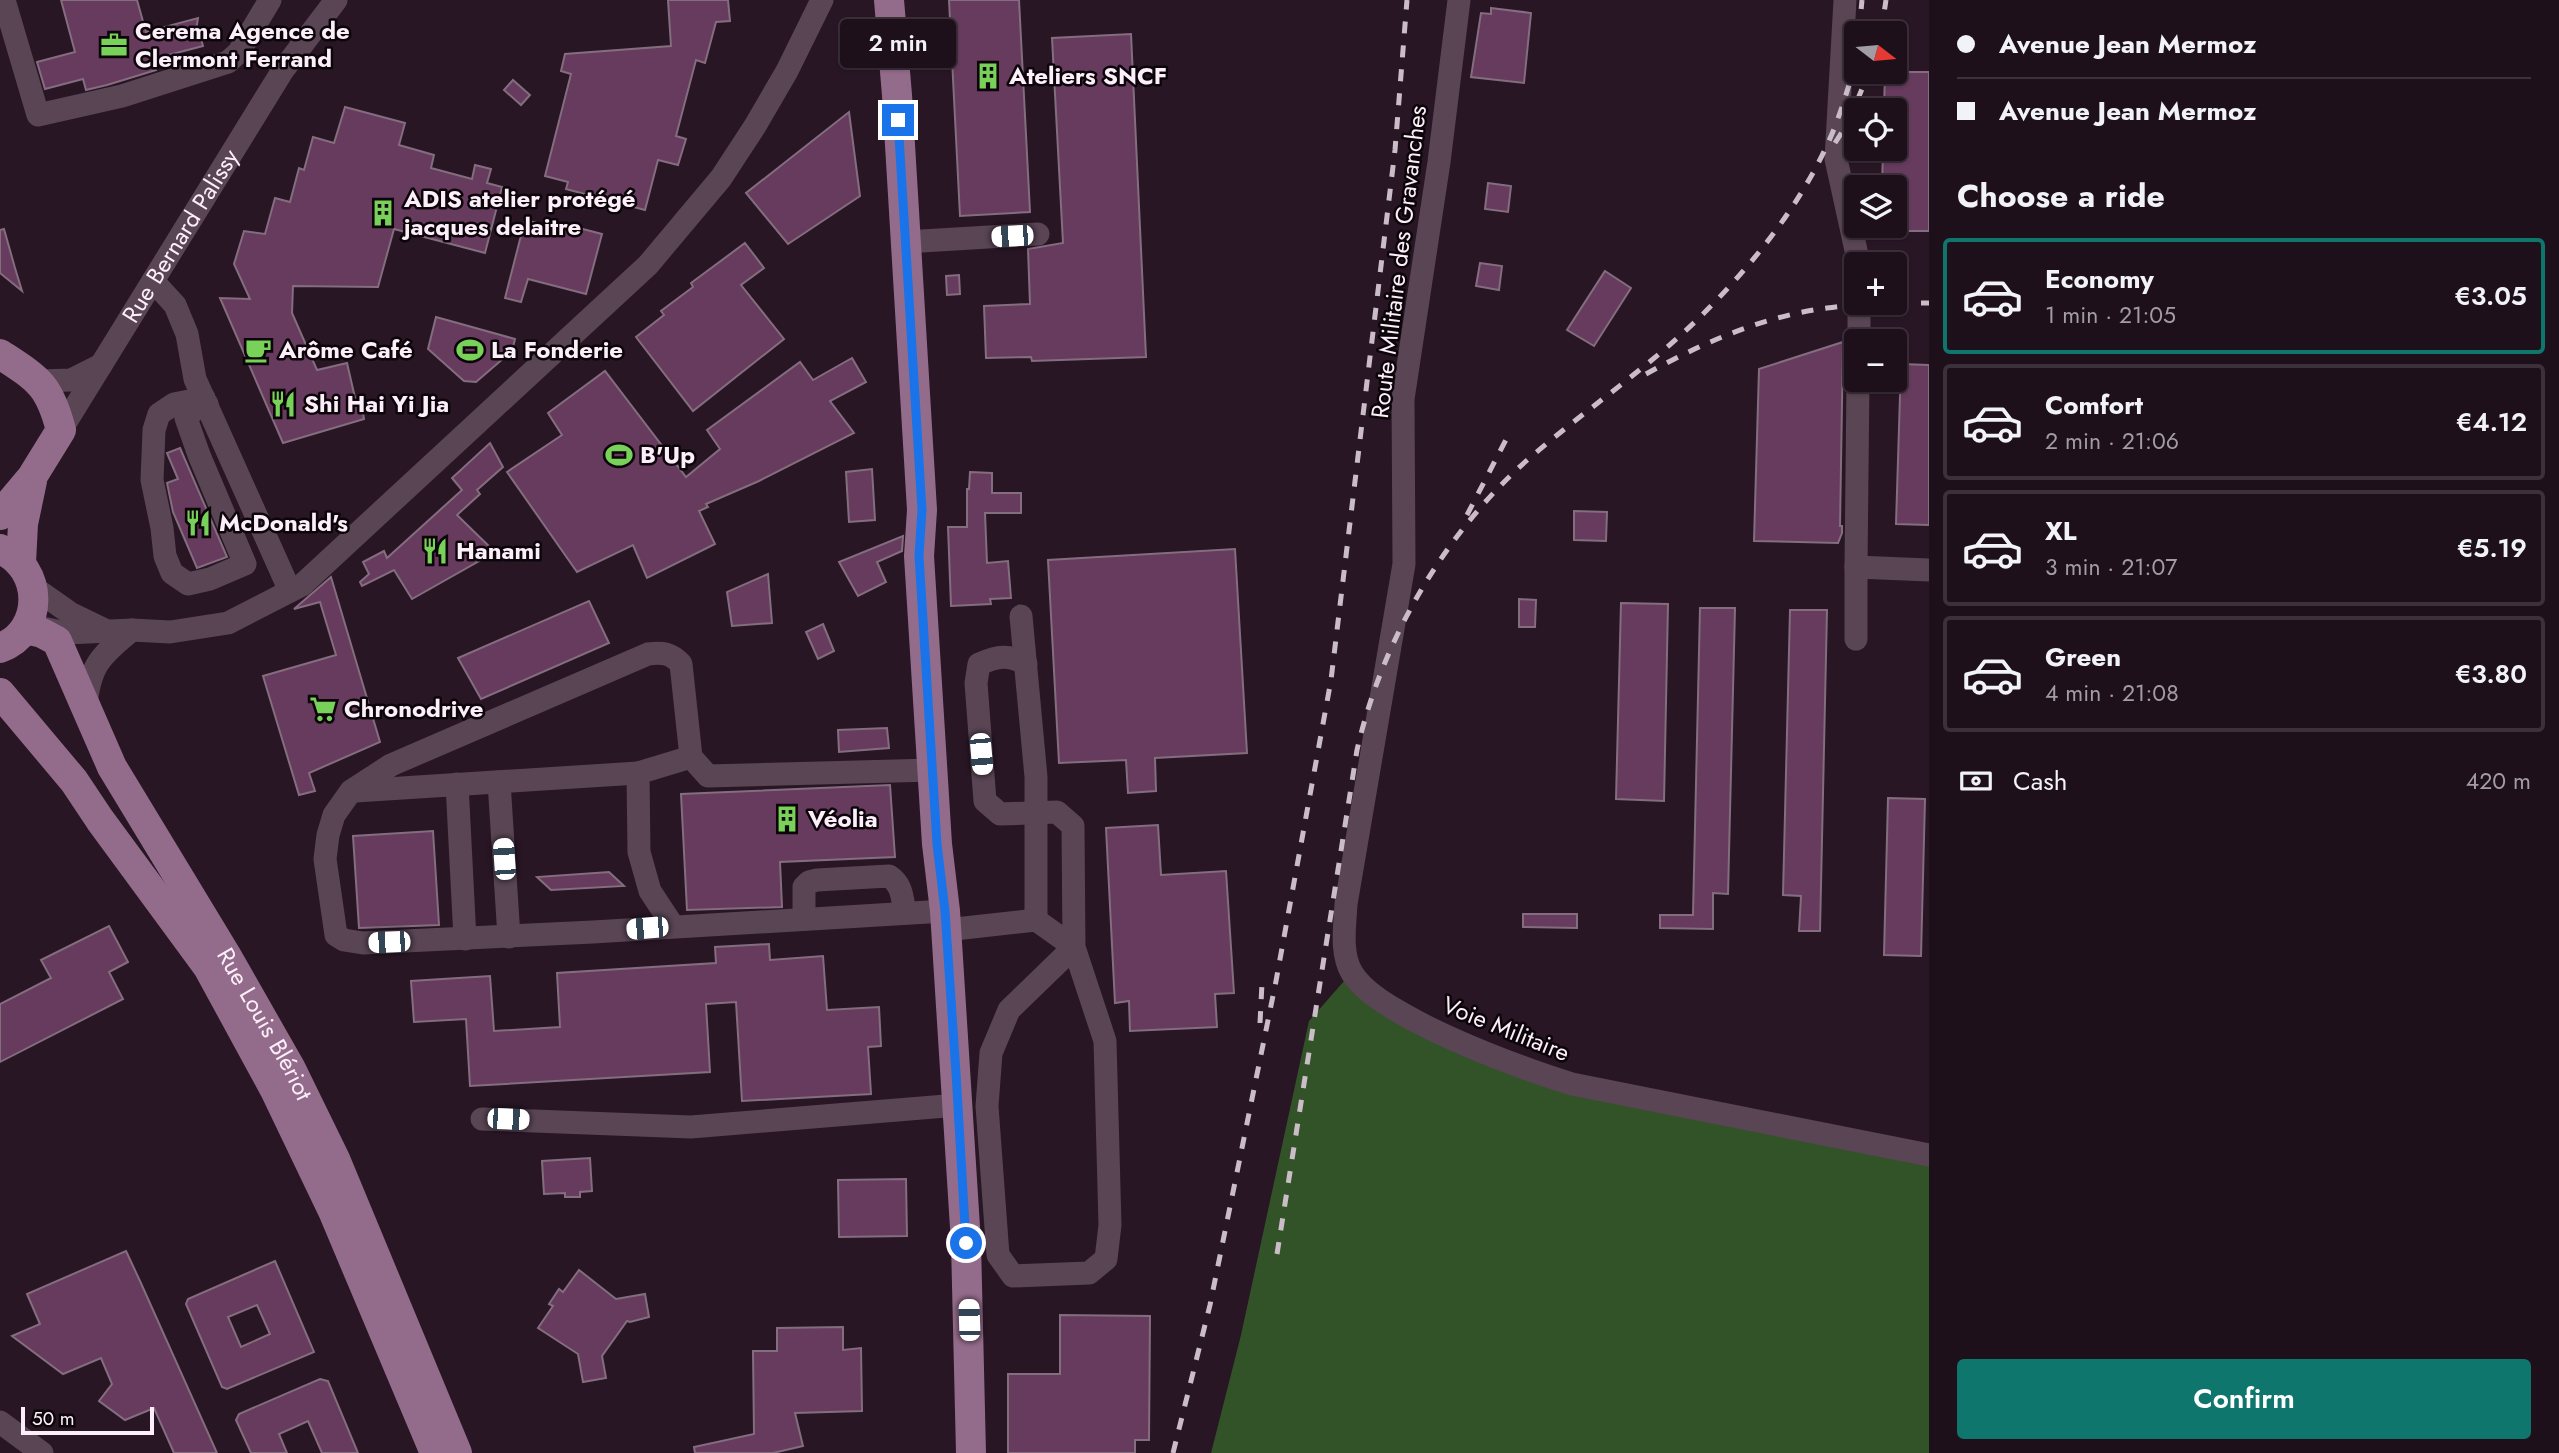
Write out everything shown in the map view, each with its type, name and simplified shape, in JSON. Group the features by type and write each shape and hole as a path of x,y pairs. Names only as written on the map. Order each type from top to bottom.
{"main road":[{"path":"889,0 922,510 919,556 937,844 958,1105 970,1345 971,1453"},
{"path":"0,354 40,381 54,403 61,430"},
{"name":"Rue Bernard Palissy","path":"4,506 33,477 61,430"},
{"name":"Rue Bernard Palissy","path":"26,627 34,607 18,567 33,477"},
{"path":"0,648 15,640 26,627"},
{"name":"Rue Louis Blériot","path":"26,627 57,641 111,767 226,955 291,1069 335,1159 457,1453"},
{"name":"Rue Louis Blériot","path":"0,693 74,781 208,967 275,1090 333,1211 435,1453"}],"street":[{"path":"4,0 38,114 122,96 228,62 239,52 270,0"},
{"name":"Rue Bernard Palissy","path":"61,430 284,70 336,0"},
{"path":"26,627 66,633 132,630 170,632 228,624 290,591 311,576 648,265 721,177 755,126 787,71 822,0"},
{"name":"Route Militaire des Gravanches","path":"1382,699 1404,564 1404,399 1439,162 1459,0"},
{"path":"1845,0 1836,159 1856,252"},
{"path":"905,242 1038,234"},
{"path":"153,281 175,305 187,334 195,379 290,591"},
{"path":"40,381 71,380 101,365"},
{"path":"1856,639 1858,392"},
{"path":"206,401 186,418 246,564 210,579 188,584 172,573 165,556 152,480 154,430 159,414 174,404 206,401"},
{"path":"18,567 70,613 108,631"},
{"path":"1856,568 1929,570"},
{"path":"1021,616 1037,777 1037,920"},
{"path":"86,707 91,675 97,661 132,630"},
{"path":"933,770 708,776 691,757 681,664 672,655 659,652 648,654 391,765 351,791 334,815 324,859 336,935 344,940 363,943 905,913 945,921 1037,920 1074,947"},
{"path":"1026,664 1012,657 997,656 979,664 976,683 985,801 1000,814 1057,812 1073,826 1074,947 1105,1041 1110,1225 1106,1259 1089,1273 1013,1276 998,1255 987,1106 991,1053 1009,1010 1074,947"},
{"name":"Voie Militaire","path":"1382,699 1346,904 1344,945 1352,972 1375,999 1449,1036 1527,1070 1572,1084 1929,1155"},
{"path":"351,791 638,774 691,757"},
{"path":"638,774 639,852 650,891 673,926"},
{"path":"499,782 509,937"},
{"path":"457,784 465,939"},
{"path":"804,919 804,887 809,882 829,880 889,877 896,881 900,888 905,913"},
{"path":"482,1119 691,1127 958,1105"},
{"path":"0,1422 42,1453"}],"green space":[{"path":"1352,972 1526,1070 1929,1155 1929,1453 1211,1453 1241,1335 1309,1021"}],"building":[{"name":"Cerema Agence de Clermont Ferrand","path":"61,0 137,0 146,32 198,18 196,31 203,46 153,59 156,70 107,85 86,90 83,79 45,89 37,62 75,52"},
{"path":"668,0 728,0 730,21 716,22 705,63 696,60 676,136 686,139 678,165 658,160 645,210 566,189 568,182 545,176 571,74 561,71 565,54 671,46"},
{"name":"Ateliers SNCF","path":"949,0 1019,0 1030,212 960,216"},
{"path":"1491,8 1531,13 1524,83 1471,77 1481,13 1491,14"},
{"path":"1131,34 1146,357 1032,361 1031,357 986,358 984,306 1030,304 1028,249 1063,243 1052,38"},
{"path":"1908,72 1929,72 1929,231 1907,231 1907,175 1882,175 1883,161 1907,161 1907,98 1884,98 1885,84 1908,84"},
{"path":"513,80 530,95 521,105 504,90"},
{"path":"345,107 405,123 399,145 434,155 431,168 472,179 475,165 491,169 487,183 502,187 485,253 394,229 378,287 293,286 292,313 317,370 347,363 356,402 361,401 364,419 283,443 220,298 250,299 234,264 244,231 265,234 275,198 290,202 299,168 304,170 313,137 334,143"},
{"path":"849,112 860,196 788,244 746,193"},
{"path":"1488,183 1511,186 1508,212 1485,209"},
{"path":"525,220 573,232 575,227 602,234 586,294 528,279 521,302 505,298"},
{"path":"4,229 22,291 0,273 0,230"},
{"path":"745,243 764,268 741,285 784,339 693,411 636,337 664,315 661,311 693,287 691,283"},
{"path":"1480,263 1502,266 1499,290 1476,286"},
{"path":"1605,271 1631,288 1594,346 1567,330"},
{"path":"959,275 960,294 947,295 946,276"},
{"name":"La Fonderie","path":"436,317 515,339 512,351 476,382 464,381 428,349"},
{"path":"1843,342 1842,533 1838,543 1754,541 1759,369"},
{"path":"852,358 866,382 830,401 854,433 759,481 706,504 708,507 699,511 715,544 647,578 633,545 577,572 507,472 562,435 548,413 605,371 686,477 720,449 707,430 800,362 813,380"},
{"path":"1907,364 1929,365 1929,525 1896,524 1900,392 1907,392"},
{"path":"490,443 503,467 477,490 480,494 457,515 495,552 412,599 394,570 362,586 360,582 369,574 363,562 384,551 387,558 462,490 452,478"},
{"name":"McDonald's","path":"180,448 227,557 197,568 173,512 167,483 178,479 167,453"},
{"path":"872,469 875,520 849,522 846,472"},
{"path":"970,472 992,473 992,493 1021,493 1021,513 985,513 987,563 1008,561 1011,598 990,599 991,604 951,606 948,527 967,527"},
{"path":"1574,511 1607,512 1606,541 1574,540"},
{"path":"903,536 902,551 877,562 886,582 858,596 839,562"},
{"path":"1235,549 1247,753 1155,758 1156,791 1128,793 1126,760 1059,763 1048,560"},
{"path":"768,574 772,623 732,626 727,592"},
{"path":"331,577 380,742 309,773 315,791 299,795 263,676 336,655 320,602 294,609"},
{"path":"1519,599 1536,600 1535,627 1519,627"},
{"path":"589,601 609,643 481,699 458,658"},
{"path":"1621,603 1668,604 1664,801 1616,799"},
{"path":"1700,608 1735,608 1728,894 1713,893 1713,929 1660,928 1660,915 1693,915"},
{"path":"1790,610 1827,610 1820,931 1799,931 1801,896 1783,895"},
{"path":"823,624 834,651 818,659 806,632"},
{"path":"887,728 889,748 839,752 838,730"},
{"name":"Véolia","path":"890,785 895,857 780,862 782,907 687,910 681,794"},
{"path":"1888,798 1925,799 1921,956 1884,955"},
{"path":"1158,825 1161,875 1226,871 1234,993 1215,994 1217,1027 1130,1031 1129,1001 1115,1003 1106,828"},
{"path":"433,831 439,925 359,928 353,836"},
{"path":"609,872 624,886 551,890 537,877"},
{"path":"1523,914 1577,914 1577,928 1523,927"},
{"path":"109,926 128,962 109,972 123,999 0,1062 0,1004 51,978 41,960"},
{"path":"769,944 770,960 823,956 827,1010 879,1007 881,1046 868,1047 871,1094 742,1101 736,1002 706,1004 710,1072 470,1086 466,1019 414,1022 411,981 490,976 494,1031 560,1027 557,973 716,963 715,947"},
{"path":"590,1158 592,1191 580,1192 580,1197 565,1197 565,1193 544,1194 542,1161"},
{"path":"906,1179 907,1236 839,1237 838,1180"},
{"path":"126,1251 217,1453 174,1453 154,1408 125,1420 99,1401 112,1384 101,1358 63,1374 12,1336 40,1324 27,1294"},
{"path":"275,1261 314,1352 227,1389 222,1387 186,1304 188,1299","holes":["257,1305 270,1334 241,1347 228,1317"]},
{"path":"579,1270 616,1299 645,1294 649,1317 627,1321 602,1356 606,1378 583,1382 578,1354 538,1328 553,1306 549,1304 559,1289 563,1292"},
{"path":"1060,1315 1150,1316 1149,1440 1135,1440 1135,1453 1008,1453 1008,1374 1060,1374"},
{"path":"843,1327 843,1350 861,1348 862,1411 795,1413 803,1446 773,1453 695,1453 694,1447 754,1434 753,1351 777,1351 777,1328"},
{"path":"320,1379 328,1381 358,1453 322,1453 308,1421 279,1434 287,1453 251,1453 236,1420 239,1414"}],"railway":[{"path":"1173,1453 1210,1305 1276,981 1331,680 1395,150 1407,0"},
{"path":"1860,21 1862,0"},
{"path":"1883,21 1886,0"},
{"path":"1277,1254 1357,750 1368,709 1399,631 1442,557 1495,491 1547,443 1683,333 1761,250 1794,204 1823,155 1849,84"},
{"path":"1835,143 1848,123 1864,84"},
{"path":"1646,374 1734,332 1780,317 1852,305 1929,303"},
{"path":"1467,515 1511,430"},
{"path":"1260,1023 1262,983"}],"place":[{"name":"Cerema Agence de Clermont Ferrand","path":"114,45"},
{"name":"Ateliers SNCF","path":"988,76"},
{"name":"ADIS atelier protégé jacques delaitre","path":"383,213"},
{"name":"Arôme Café","path":"258,350"},
{"name":"La Fonderie","path":"470,350"},
{"name":"Shi Hai Yi Jia","path":"283,404"},
{"name":"B'Up","path":"619,455"},
{"name":"McDonald's","path":"198,523"},
{"name":"Hanami","path":"435,551"},
{"name":"Chronodrive","path":"323,709"},
{"name":"Véolia","path":"787,819"}],"route":[{"path":"898,120 922,510 919,556 966,1243"}]}
